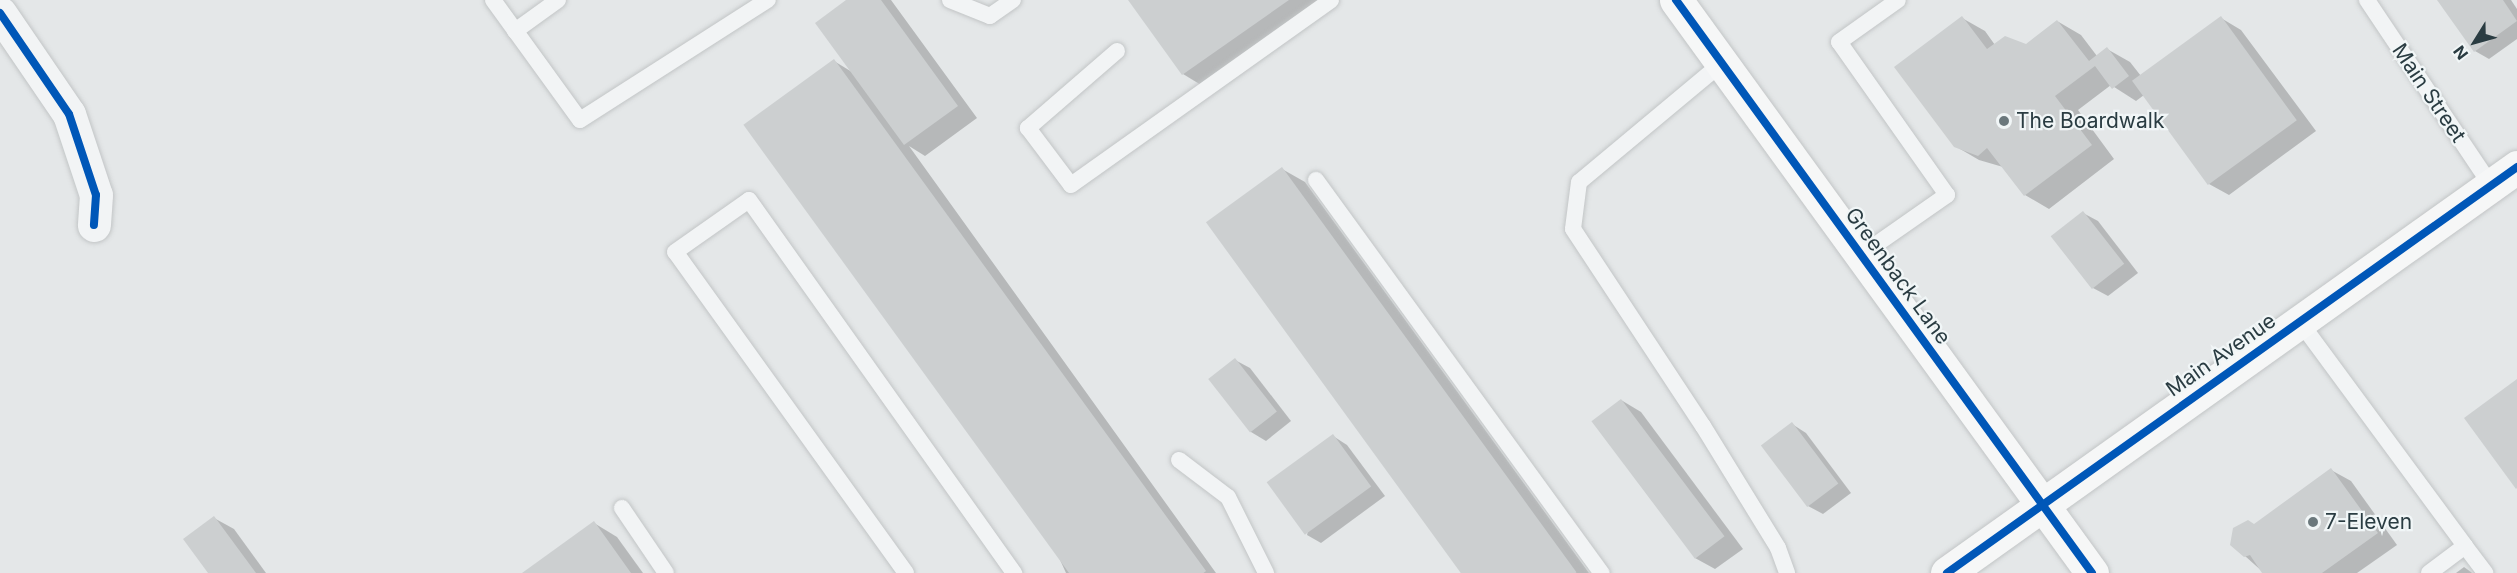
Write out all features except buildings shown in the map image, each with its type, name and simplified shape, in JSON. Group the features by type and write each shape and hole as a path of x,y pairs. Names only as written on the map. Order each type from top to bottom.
{"main road":[{"name":"Greenback Lane","path":"1676,0 2092,573"},
{"name":"Main Avenue","path":"1947,573 2517,166"}],"street":[{"path":"0,13 69,114 96,195 94,225"}],"lane":[{"path":"493,0 580,120 768,0"},
{"path":"515,31 558,0"},
{"path":"951,0 990,16 1013,0"},
{"path":"1118,51 1028,128 1071,185 1331,0"},
{"path":"1861,255 1947,195 1839,42 1898,0"},
{"name":"Main Street","path":"2367,0 2491,185"},
{"path":"1722,63 1579,182 1573,229 1703,426 1778,548 1787,573"},
{"path":"1316,180 1602,573"},
{"path":"906,573 675,252 748,200 1014,573"},
{"path":"2300,322 2484,573"},
{"path":"1179,460 1228,497 1266,573"},
{"path":"622,508 666,573"},
{"path":"2429,573 2465,546"}],"cycle path":[{"path":"1676,0 2092,573"},
{"path":"0,13 69,114 96,195 94,225"},
{"path":"1947,573 2517,167"}],"place":[{"name":"The Boardwalk","path":"2004,121"},
{"name":"7-Eleven","path":"2313,522"}]}
